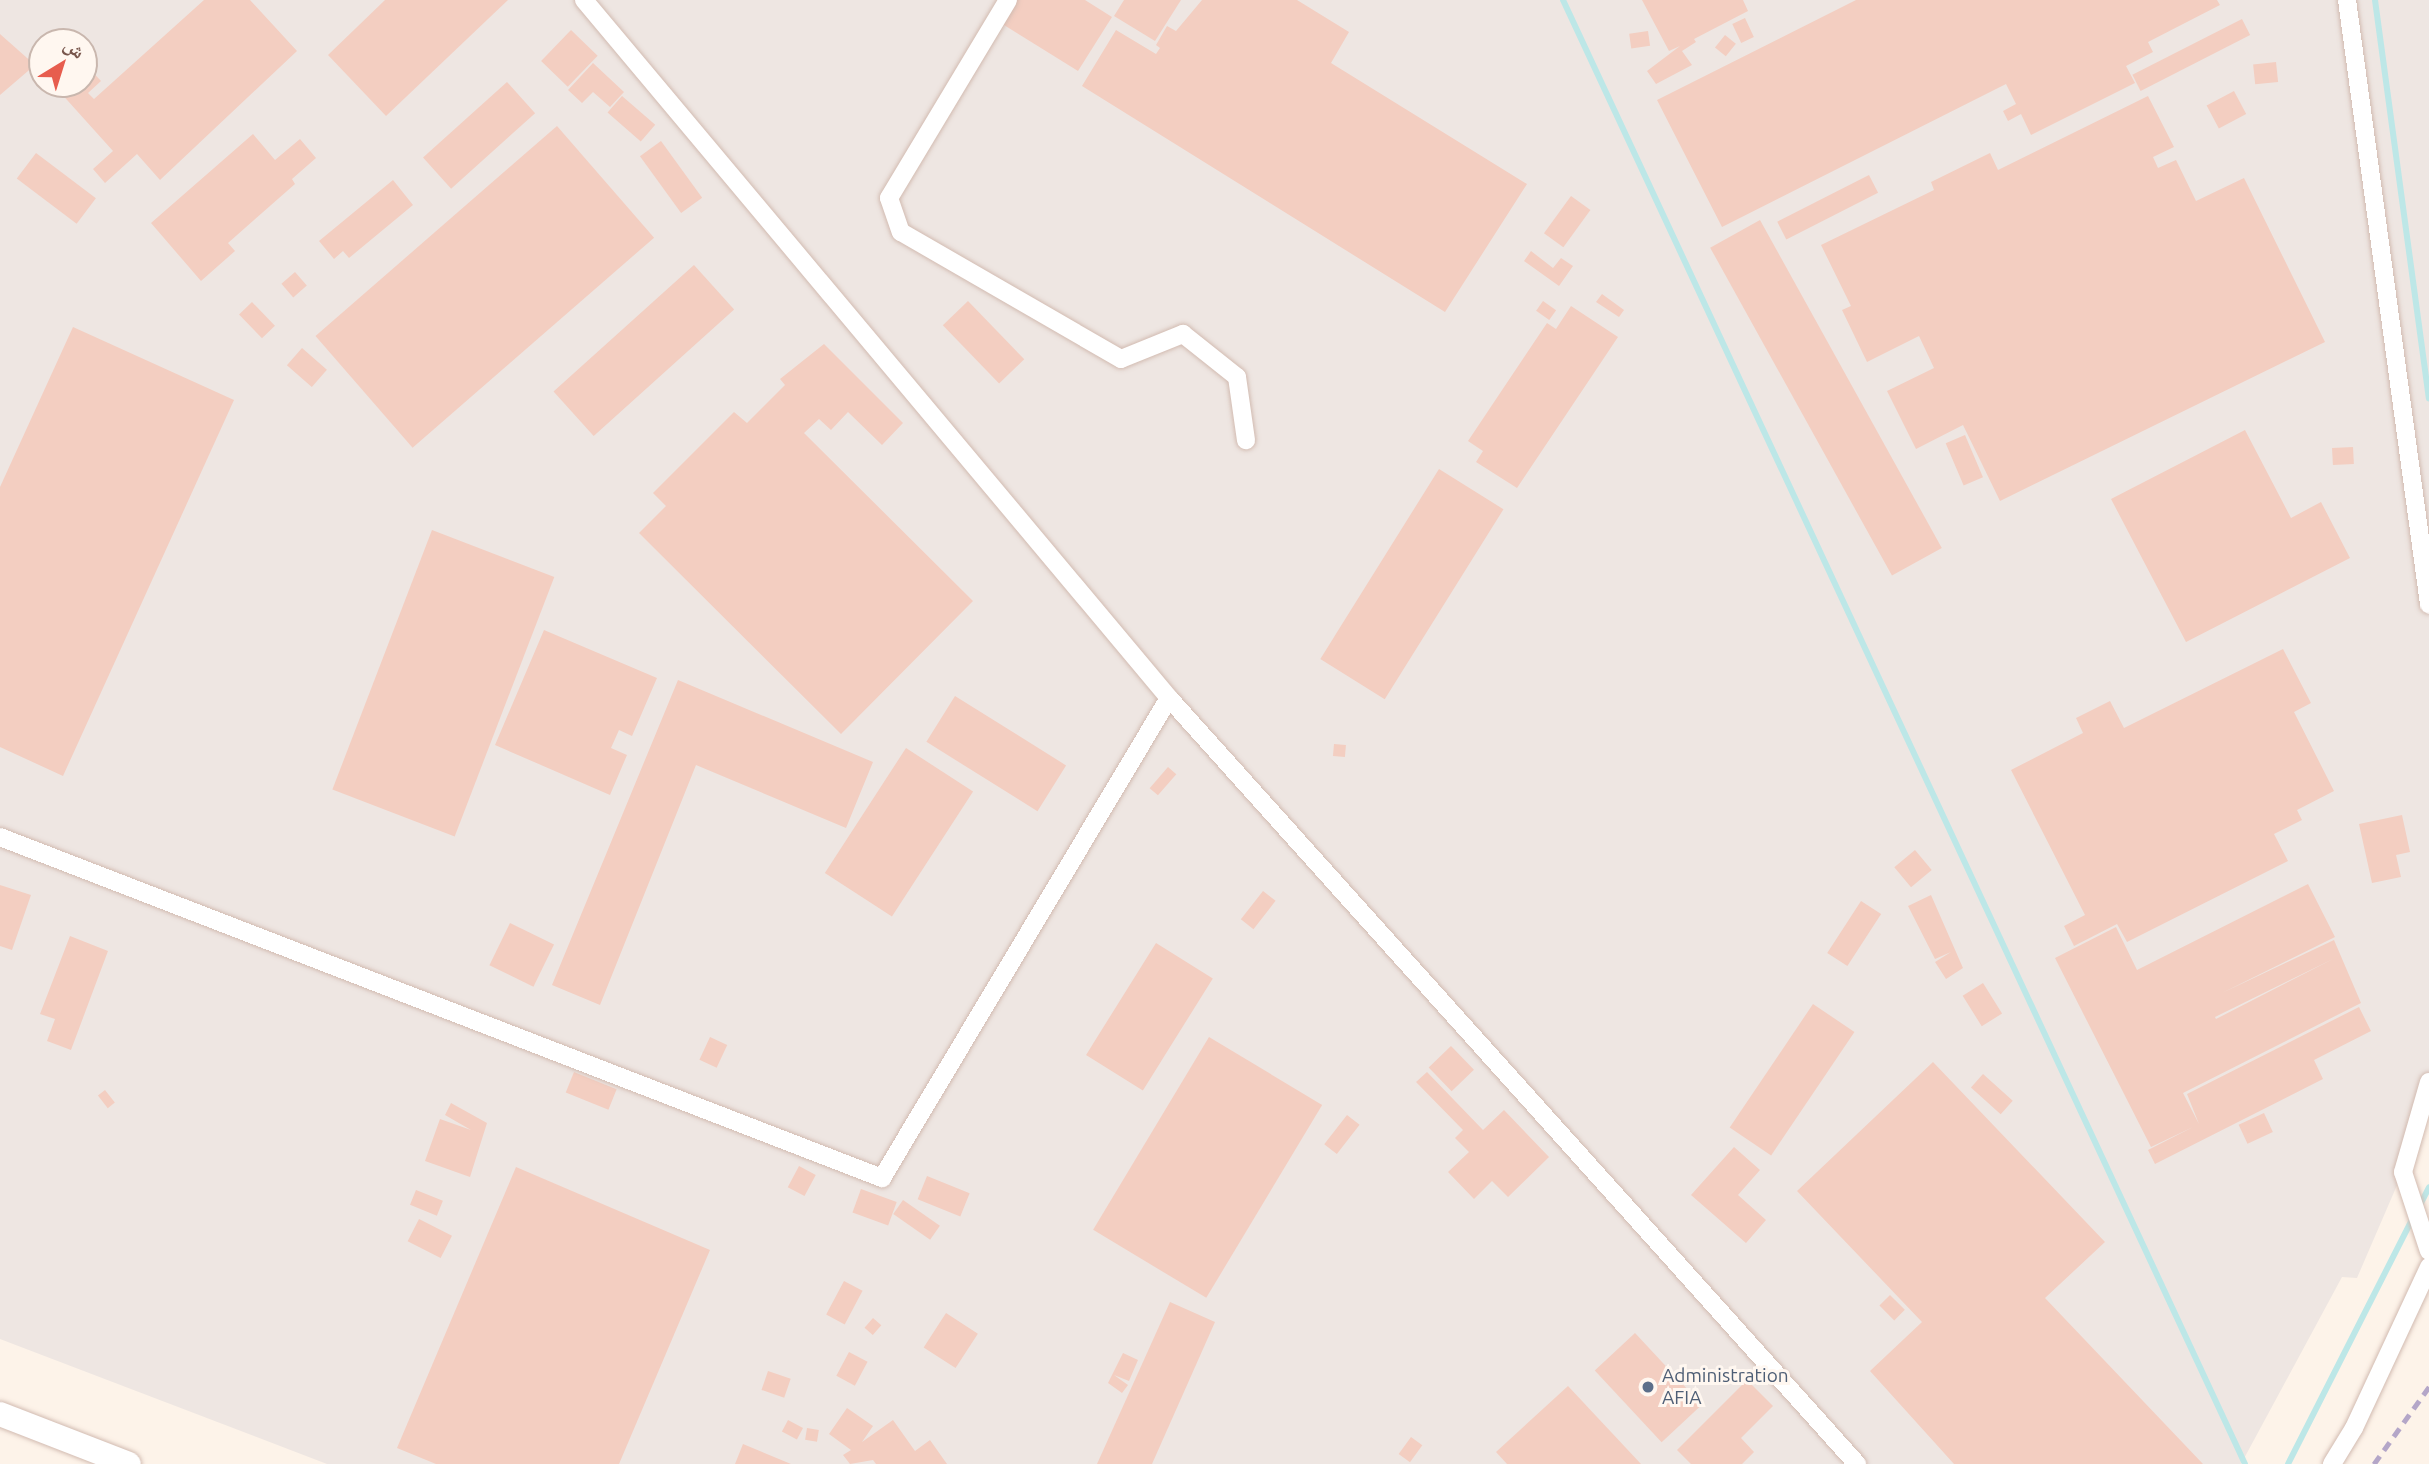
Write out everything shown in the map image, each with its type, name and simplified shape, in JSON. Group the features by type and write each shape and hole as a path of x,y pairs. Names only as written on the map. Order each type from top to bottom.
{"main road":[{"path":"0,1414 129,1464"}],"street":[{"path":"583,0 1169,698 1857,1464"},
{"path":"1009,0 889,198 901,232 1121,359 1183,334 1237,377 1246,440"},
{"path":"2347,0 2429,604"},
{"path":"0,837 882,1178 1169,698"},
{"path":"2429,1082 2403,1172 2429,1251"},
{"path":"2332,1464 2354,1428 2429,1267"}],"shaded area":[{"path":"0,0 2429,0 2429,1111 2357,1278 2342,1277 2241,1464 327,1464 0,1339"}],"building":[{"path":"204,0 250,0 297,51 160,180 137,154 105,183 93,169 113,151 65,98 94,99"},
{"path":"385,0 508,0 386,116 328,55"},
{"path":"1009,0 1085,0 1112,17 1078,71 996,20"},
{"path":"1124,0 1181,0 1155,41 1114,16"},
{"path":"1202,0 1297,0 1349,32 1331,63 1527,184 1445,312 1082,86 1116,30 1156,54 1160,48 1156,45 1167,26 1176,31"},
{"path":"1642,0 1743,0 1748,11 1694,39 1696,42 1682,51 1692,65 1656,84 1647,71 1680,46 1669,51"},
{"path":"1856,0 2217,0 2220,5 2148,42 2153,52 2126,66 2135,83 2031,135 2021,114 2008,121 2003,111 2016,104 2006,84 1722,227 1657,100"},
{"path":"1745,18 1754,37 1741,43 1732,24"},
{"path":"2242,19 2250,35 2141,91 2132,75"},
{"path":"571,30 598,56 568,87 541,61"},
{"path":"1648,31 1650,46 1631,48 1629,34"},
{"path":"0,34 28,59 28,71 0,95"},
{"path":"1725,35 1736,44 1726,56 1715,47"},
{"path":"2276,62 2278,82 2255,84 2253,64"},
{"path":"593,63 624,92 610,107 593,92 582,103 568,90"},
{"path":"507,82 535,113 451,189 423,158"},
{"path":"2234,91 2246,114 2219,129 2207,106"},
{"path":"622,96 655,125 641,141 608,113"},
{"path":"2148,96 2174,147 2153,157 2158,168 2176,160 2196,201 2244,178 2325,342 2000,501 1963,425 1916,449 1887,391 1934,368 1919,336 1867,362 1842,310 1851,306 1821,245 1934,190 1931,182 1990,153 1998,170"},
{"path":"557,126 654,238 413,448 315,336"},
{"path":"253,134 275,160 300,139 316,158 292,179 295,184 228,243 235,251 201,281 151,223"},
{"path":"661,141 702,198 681,213 640,156"},
{"path":"36,153 96,198 77,224 17,179"},
{"path":"1869,175 1878,193 1786,240 1777,222"},
{"path":"393,180 413,205 349,258 343,251 334,259 319,241"},
{"path":"1571,196 1590,210 1563,247 1544,233"},
{"path":"1760,220 1942,548 1892,576 1710,248"},
{"path":"1531,251 1553,268 1561,258 1573,266 1559,286 1524,261"},
{"path":"694,265 734,310 594,436 554,391"},
{"path":"295,272 307,286 293,297 281,284"},
{"path":"1602,294 1624,310 1619,317 1596,302"},
{"path":"968,301 1024,359 999,384 943,325"},
{"path":"1543,301 1556,310 1549,320 1536,311"},
{"path":"252,302 275,326 262,338 239,315"},
{"path":"1571,306 1618,337 1517,488 1476,462 1483,451 1468,441 1547,323 1556,329"},
{"path":"73,327 234,400 63,776 0,747 0,487"},
{"path":"824,344 903,423 882,445 848,412 831,430 819,419 804,433 973,601 841,734 639,533 666,506 653,493 734,412 747,423 785,385 780,379"},
{"path":"302,348 327,370 312,387 287,365"},
{"path":"2245,430 2291,518 2321,502 2350,558 2186,642 2111,499"},
{"path":"1965,435 1983,477 1964,486 1946,443"},
{"path":"2353,447 2354,464 2333,465 2332,448"},
{"path":"1439,469 1503,509 1385,699 1320,659"},
{"path":"432,530 554,577 455,836 332,790"},
{"path":"544,630 657,678 632,736 619,730 611,748 627,755 610,795 495,745"},
{"path":"2283,649 2311,703 2294,712 2334,791 2297,810 2302,820 2274,834 2288,861 2127,942 2117,924 2074,946 2064,926 2085,915 2011,770 2083,733 2076,718 2110,701 2124,728"},
{"path":"678,680 873,762 846,828 696,765 600,1005 552,985"},
{"path":"955,696 1066,765 1037,811 926,742"},
{"path":"1334,744 1346,745 1345,757 1333,756"},
{"path":"906,748 973,792 892,917 825,873"},
{"path":"1168,767 1176,774 1158,795 1150,788"},
{"path":"2402,815 2410,852 2396,855 2401,877 2372,883 2359,824"},
{"path":"1915,850 1932,870 1911,887 1894,867"},
{"path":"2308,884 2335,937 2222,993 2334,940 2361,1003 2183,1093 2199,1124 2187,1094 2359,1007 2371,1031 2314,1060 2323,1079 2155,1164 2148,1150 2193,1127 2151,1147 2055,958 2116,927 2137,970","holes":["2333,959 2216,1019 2215,1017"]},
{"path":"0,885 31,895 12,950 0,946"},
{"path":"1263,891 1276,901 1253,929 1241,919"},
{"path":"1931,895 1963,968 1946,979 1935,962 1951,952 1935,959 1908,906"},
{"path":"1861,901 1881,914 1847,966 1827,953"},
{"path":"510,923 554,944 533,987 489,965"},
{"path":"70,936 108,951 71,1050 47,1041 55,1019 40,1014"},
{"path":"1156,943 1213,979 1143,1090 1086,1055"},
{"path":"1983,983 2002,1014 1982,1026 1963,996"},
{"path":"1813,1004 1854,1032 1771,1155 1730,1128"},
{"path":"710,1037 727,1045 717,1068 699,1060"},
{"path":"1209,1037 1322,1105 1206,1298 1093,1230"},
{"path":"1451,1046 1474,1070 1452,1091 1429,1068"},
{"path":"1933,1062 2105,1242 2045,1298 2203,1464 1954,1464 1870,1371 1922,1322 1797,1191"},
{"path":"574,1072 617,1089 608,1110 566,1092"},
{"path":"1427,1072 1483,1130 1504,1110 1549,1157 1508,1197 1492,1181 1474,1199 1448,1172 1469,1152 1455,1138 1463,1130 1416,1082"},
{"path":"1983,1074 2013,1101 2001,1114 1971,1087"},
{"path":"105,1090 115,1103 108,1108 98,1096"},
{"path":"451,1103 487,1123 470,1177 425,1161 440,1119 471,1130 445,1115"},
{"path":"2264,1113 2273,1132 2247,1144 2239,1125"},
{"path":"1347,1115 1360,1125 1337,1154 1324,1144"},
{"path":"1734,1147 1760,1170 1738,1195 1766,1220 1746,1243 1691,1195"},
{"path":"799,1166 816,1175 805,1196 788,1187"},
{"path":"516,1167 710,1250 619,1464 436,1464 397,1448"},
{"path":"927,1176 970,1193 960,1216 918,1199"},
{"path":"861,1189 897,1202 888,1225 852,1212"},
{"path":"416,1190 443,1201 437,1216 410,1205"},
{"path":"903,1200 940,1226 930,1240 893,1214"},
{"path":"419,1219 452,1236 441,1258 408,1241"},
{"path":"844,1281 863,1291 845,1324 826,1315"},
{"path":"1890,1295 1905,1310 1894,1320 1879,1306"},
{"path":"1170,1302 1215,1322 1152,1464 1097,1464"},
{"path":"946,1313 978,1334 956,1368 924,1347"},
{"path":"873,1318 881,1325 873,1335 864,1328"},
{"name":"Administration AFIA","path":"1635,1333 1702,1405 1662,1442 1595,1371"},
{"path":"849,1352 868,1362 855,1386 836,1376"},
{"path":"1123,1353 1138,1360 1129,1381 1114,1375 1128,1385 1122,1393 1108,1383"},
{"path":"768,1371 791,1379 784,1398 761,1390"},
{"path":"1747,1380 1773,1406 1741,1438 1754,1452 1742,1464 1691,1464 1677,1450"},
{"path":"1568,1386 1641,1464 1507,1464 1496,1452"},
{"path":"847,1408 873,1426 862,1442 893,1420 915,1451 930,1440 947,1464 876,1464 873,1460 850,1464 843,1455 851,1450 829,1434"},
{"path":"788,1420 803,1428 797,1439 782,1431"},
{"path":"807,1428 819,1430 817,1442 805,1440"},
{"path":"1411,1437 1422,1445 1410,1462 1399,1454"},
{"path":"743,1444 791,1464 735,1464"}],"waterway":[{"path":"1563,0 2245,1464"},
{"path":"2375,0 2429,398"},
{"path":"2419,1207 2429,1187"},
{"path":"2288,1464 2414,1216"}],"railway":[{"path":"2374,1464 2429,1387"}],"place":[{"name":"Administration AFIA","path":"1648,1387"}]}
